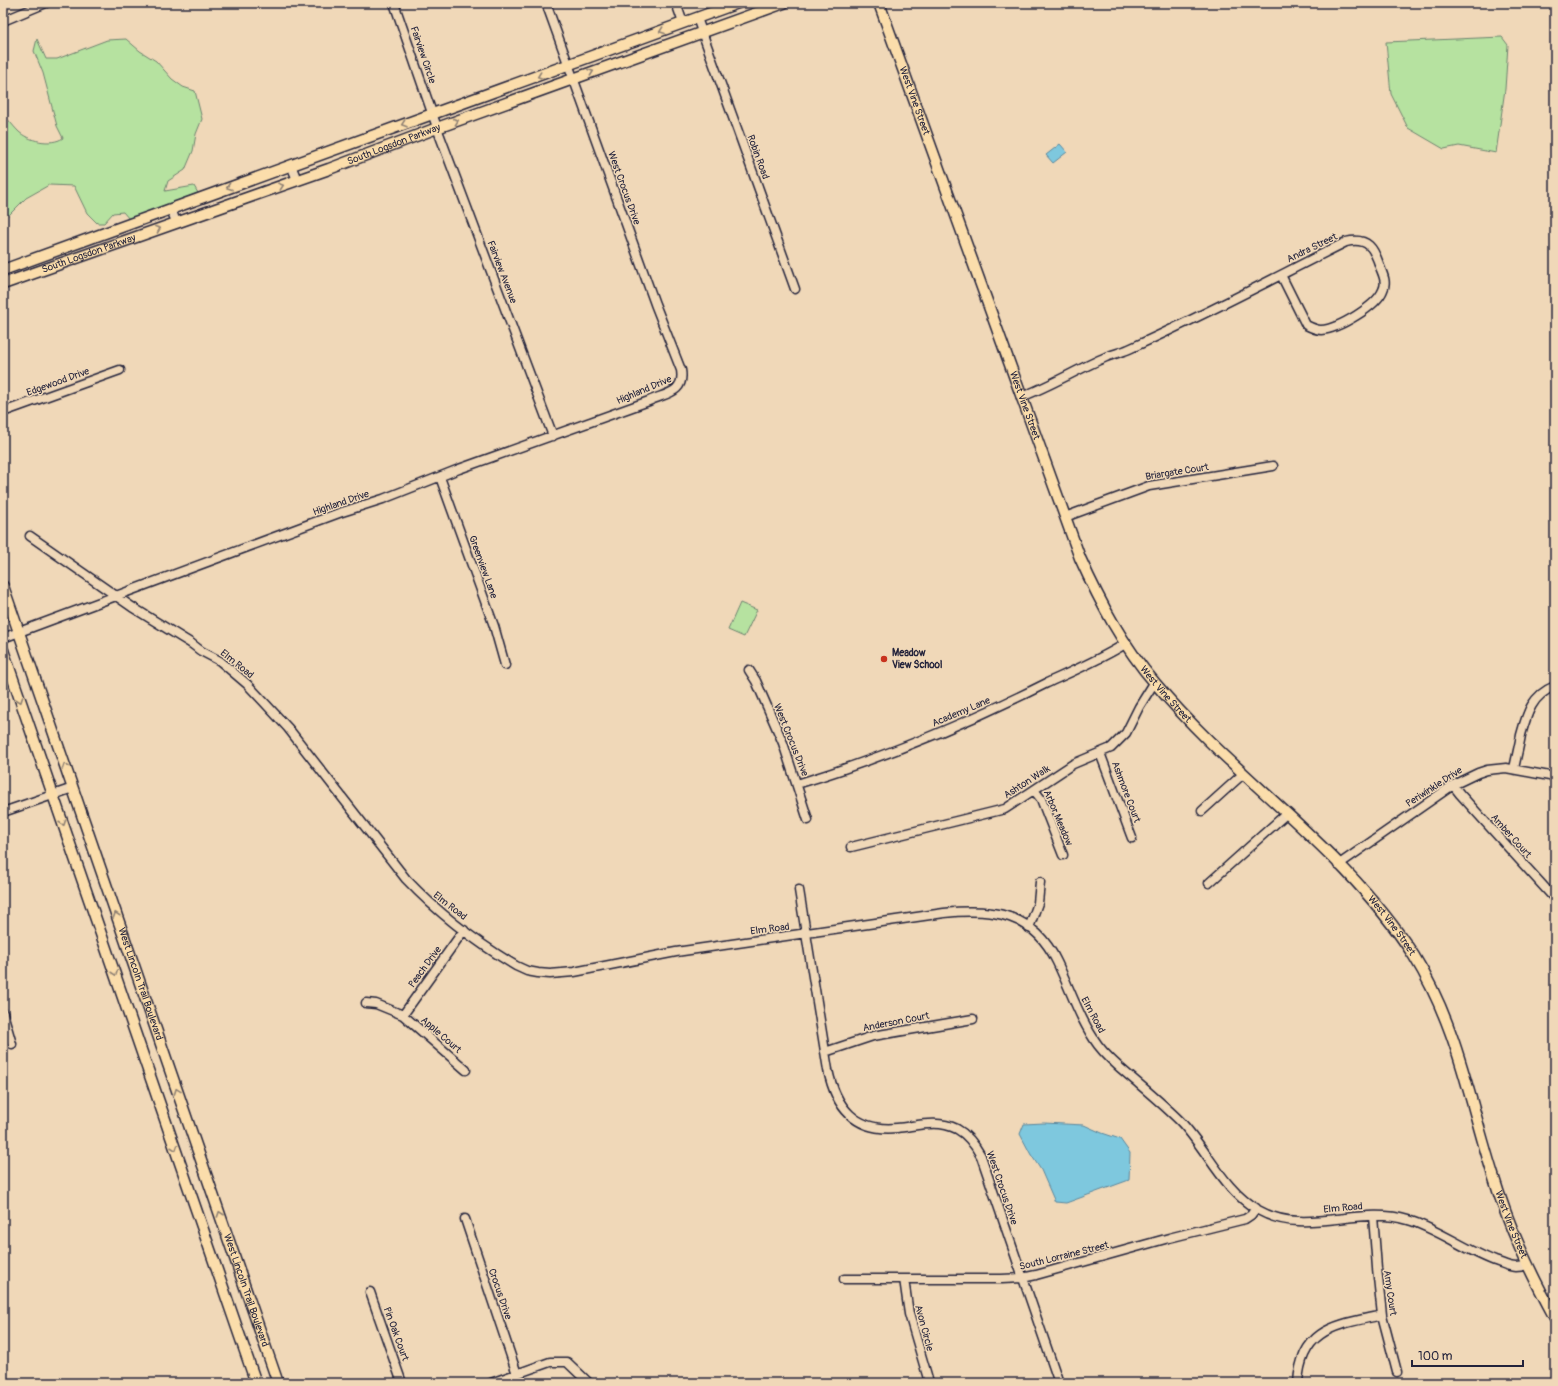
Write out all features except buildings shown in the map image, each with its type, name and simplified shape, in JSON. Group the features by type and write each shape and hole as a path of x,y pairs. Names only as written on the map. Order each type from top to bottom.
{"main road":[{"name":"South Logsdon Parkway","path":"3,270 738,3"},
{"name":"South Logsdon Parkway","path":"3,284 297,180 574,78 784,3"},
{"name":"West Vine Street","path":"879,3 1080,558 1095,591 1125,644 1154,683 1188,720 1338,864 1402,938 1423,972 1438,1001 1463,1068 1483,1141 1508,1221 1527,1265 1555,1318"},
{"name":"West Lincoln Trail Boulevard","path":"3,586 278,1383"},
{"name":"West Lincoln Trail Boulevard","path":"3,650 256,1383"}],"street":[{"path":"3,21 46,3"},
{"name":"Fairview Circle","path":"394,3 432,114"},
{"name":"West Crocus Drive","path":"546,3 655,304 681,370 682,381"},
{"path":"676,3 683,23"},
{"name":"Robin Road","path":"697,18 796,289"},
{"name":"Fairview Avenue","path":"432,114 553,436"},
{"path":"290,165 297,180"},
{"path":"171,209 176,222"},
{"name":"Andra Street","path":"1021,397 1107,357 1127,350 1168,331 1346,242 1355,240 1363,241 1370,245 1375,252 1385,280 1384,289 1380,298 1357,316 1320,330 1306,325 1281,275"},
{"name":"Edgewood Drive","path":"3,412 120,370"},
{"name":"Highland Drive","path":"3,638 649,401 677,389 682,381"},
{"name":"Briargate Court","path":"1065,517 1149,486 1273,466"},
{"name":"Greenview Lane","path":"440,477 494,626 505,665"},
{"name":"Elm Road","path":"30,536 116,596 220,662 247,684 288,728 406,879 428,903 516,966 527,971 550,974 574,972 683,951 967,911 1000,914 1016,920 1038,934 1054,957 1080,1016 1099,1046 1117,1066 1179,1120 1230,1185 1239,1195 1256,1208 1272,1216 1299,1221 1393,1216 1406,1219 1429,1228 1482,1256 1509,1266 1516,1267 1527,1265"},
{"name":"Academy Lane","path":"797,784 881,755 960,724 1005,704 1125,644"},
{"name":"West Crocus Drive","path":"749,670 756,681 783,743 808,820"},
{"name":"Ashton Walk","path":"851,847 1005,808 1073,764 1111,748 1126,733 1139,707 1154,683"},
{"path":"1514,769 1528,711 1537,697 1555,686"},
{"name":"Ashmore Court","path":"1100,753 1132,838"},
{"name":"Periwinkle Drive","path":"1338,864 1468,776 1487,770 1514,769 1555,777"},
{"path":"1202,811 1243,774"},
{"name":"Amber Court","path":"1453,785 1555,899"},
{"path":"3,812 73,788"},
{"name":"Arbor Meadow","path":"1034,790 1041,799 1063,855"},
{"path":"1209,883 1286,814"},
{"path":"1029,928 1038,904 1040,882"},
{"name":"West Crocus Drive","path":"799,890 825,1052 830,1080 836,1098 841,1106 854,1119 869,1126 878,1128 896,1128 922,1124 940,1124 957,1129 971,1140 981,1156 1059,1383"},
{"name":"Peach Drive","path":"403,1015 464,930"},
{"name":"Apple Court","path":"366,1003 376,1004 403,1015 466,1070"},
{"path":"3,1013 12,1044"},
{"name":"Anderson Court","path":"825,1052 873,1036 973,1019"},
{"name":"South Lorraine Street","path":"844,1279 1002,1279 1036,1276 1169,1238 1245,1219 1256,1208"},
{"name":"Amy Court","path":"1373,1216 1382,1315 1397,1372"},
{"name":"Crocus Drive","path":"465,1219 520,1383"},
{"name":"Avon Circle","path":"904,1279 909,1314 929,1382"},
{"name":"Pin Oak Court","path":"370,1292 402,1383"},
{"path":"1298,1383 1298,1373 1306,1347 1317,1336 1336,1325 1382,1315"},
{"path":"491,1383 550,1362 567,1362 589,1383"}],"green space":[{"path":"1502,37 1508,45 1505,89 1496,153 1459,146 1444,149 1408,128 1391,94 1386,42"},
{"path":"37,39 46,59 57,59 107,40 126,39 140,51 156,61 172,79 183,87 195,91 202,119 196,134 193,151 185,170 168,181 165,191 194,186 198,193 129,219 123,212 113,213 104,223 97,223 87,213 74,186 49,185 26,198 9,215 3,213 3,114 18,131 33,140 52,142 63,138 57,126 43,73 34,51"},
{"path":"740,603 757,610 744,637 728,630"}],"water":[{"path":"1060,144 1067,152 1053,163 1046,155"},
{"path":"1044,1123 1084,1125 1120,1139 1130,1153 1129,1180 1066,1203 1055,1202 1041,1170 1020,1134 1024,1124"}],"place":[{"name":"Meadow View School","path":"884,659"}]}
